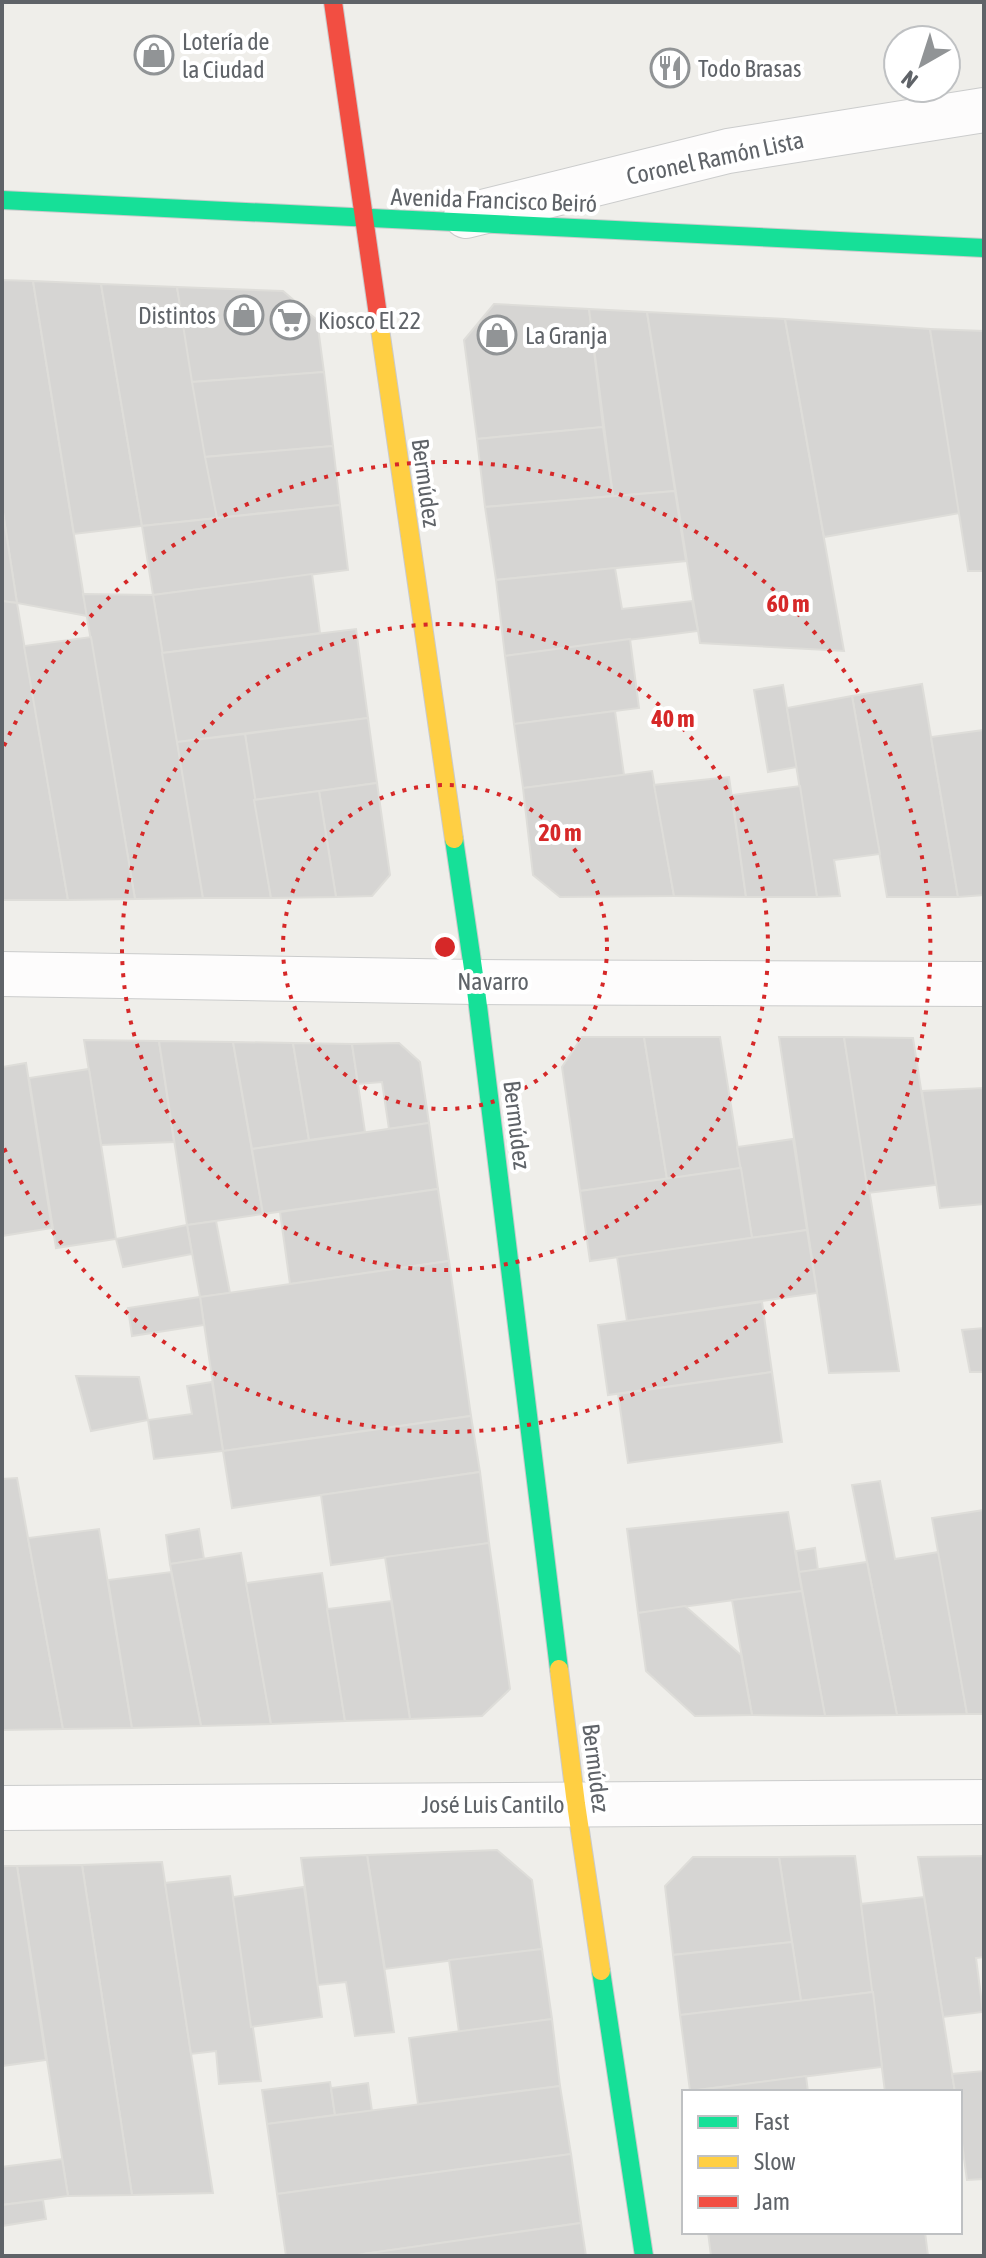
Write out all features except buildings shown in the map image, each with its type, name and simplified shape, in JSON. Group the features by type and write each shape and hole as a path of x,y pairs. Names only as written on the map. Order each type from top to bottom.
{"street":[{"name":"Bermúdez","path":"333,2 475,982 576,1804 644,2256"},
{"name":"Coronel Ramón Lista","path":"449,220 728,151 984,110"},
{"name":"Avenida Francisco Beiró","path":"2,200 984,248"},
{"name":"Navarro","path":"2,974 475,982 984,984"},
{"name":"José Luis Cantilo","path":"2,1808 984,1802"}],"traffic: fast":[{"path":"2,200 984,248"},
{"path":"454,839 475,982 559,1669"},
{"path":"601,1971 644,2256"}],"traffic: slow":[{"path":"379,322 454,839"},
{"path":"559,1669 601,1971"}],"traffic: jam":[{"path":"333,2 379,322"}],"place":[{"name":"Lotería de la Ciudad","path":"154,55"},
{"name":"Todo Brasas","path":"670,68"},
{"name":"Distintos","path":"244,315"},
{"name":"Kiosco El 22","path":"290,320"},
{"name":"La Granja","path":"497,335"}]}
